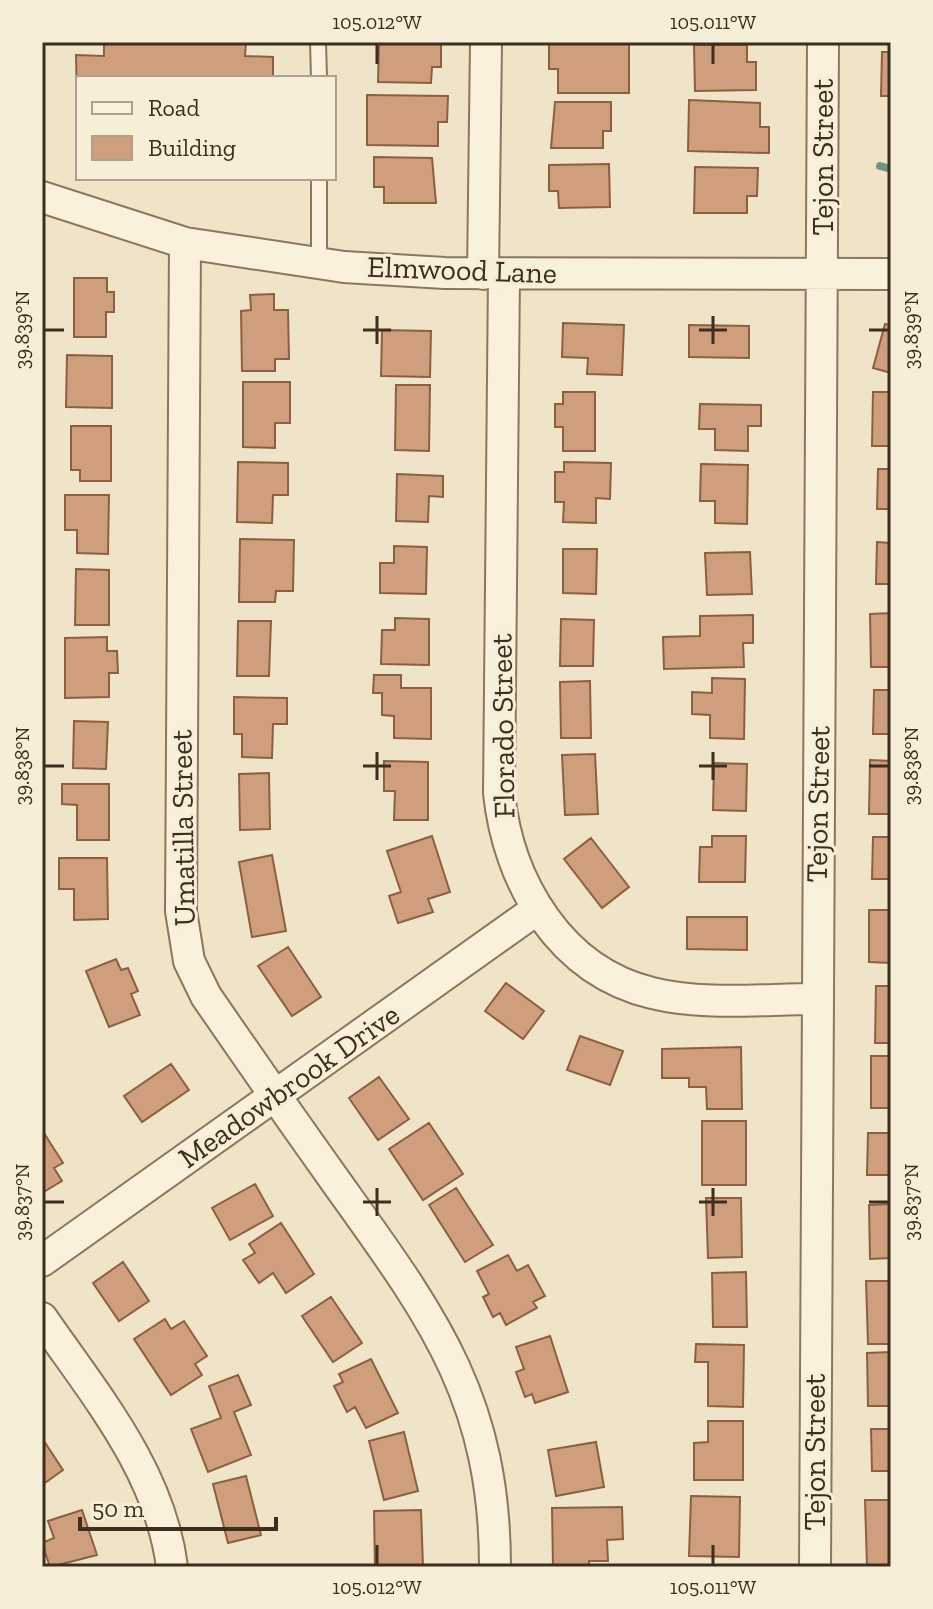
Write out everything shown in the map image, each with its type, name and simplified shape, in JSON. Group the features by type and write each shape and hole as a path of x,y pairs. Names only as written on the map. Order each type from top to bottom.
{"street":[{"name":"Florado Street","path":"486,42 494,274 499,793 509,851 536,910 565,943 602,974 630,987 670,997 816,999"},
{"name":"Tejon Street","path":"815,1567 823,42"},
{"name":"Elmwood Lane","path":"42,197 185,243 319,264 494,274 891,274"},
{"name":"Umatilla Street","path":"185,243 181,911 189,961 195,977 275,1096 416,1294 454,1360 485,1458 494,1513 495,1567"},
{"name":"Meadowbrook Drive","path":"42,1261 536,910"},
{"path":"42,1318 125,1438 145,1474 159,1512 172,1567"}],"lane":[{"path":"318,42 319,76"},
{"path":"319,180 319,264"}],"building":[{"path":"104,42 246,42 245,56 273,57 273,76 76,76 76,55 104,56"},
{"path":"379,42 441,42 441,67 432,67 431,83 378,82"},
{"path":"549,42 629,43 629,93 558,93 558,69 549,69"},
{"path":"694,45 747,45 747,62 756,62 756,90 695,91"},
{"path":"882,52 891,52 891,96 881,96"},
{"path":"367,95 448,96 447,122 438,122 438,146 367,145"},
{"path":"689,100 760,103 760,127 769,127 769,153 688,151"},
{"path":"555,102 611,102 611,131 603,131 603,148 551,148"},
{"path":"374,157 432,158 436,203 384,203 384,187 374,187"},
{"path":"609,164 610,207 559,208 558,191 549,191 549,165"},
{"path":"695,167 758,168 757,196 747,196 747,213 694,213"},
{"path":"74,278 107,278 107,292 114,292 114,312 106,312 106,337 74,337"},
{"path":"274,294 274,310 288,310 289,359 275,359 275,371 242,371 241,311 251,310 250,295"},
{"path":"563,323 624,325 622,375 587,374 588,358 562,357"},
{"path":"885,324 891,325 891,373 873,368"},
{"path":"689,325 749,326 749,358 689,357"},
{"path":"382,330 431,331 430,377 381,376"},
{"path":"67,355 112,356 112,408 66,407"},
{"path":"243,382 290,382 290,423 275,423 275,448 243,447"},
{"path":"396,385 430,385 429,451 395,450"},
{"path":"563,392 595,392 595,451 563,451 563,427 555,427 555,404 563,404"},
{"path":"873,392 891,392 891,446 872,446"},
{"path":"700,404 761,405 761,426 748,426 748,451 715,450 715,429 699,429"},
{"path":"71,426 111,426 111,481 80,481 80,470 71,470"},
{"path":"238,462 288,463 288,495 273,495 272,523 237,522"},
{"path":"564,462 611,463 610,499 596,498 596,523 563,522 564,502 555,502 555,472 564,472"},
{"path":"701,464 748,465 747,524 715,523 715,501 700,501"},
{"path":"878,469 891,469 891,509 877,509"},
{"path":"397,474 443,476 443,497 429,496 428,522 396,521"},
{"path":"65,495 109,495 108,554 77,553 77,530 65,530"},
{"path":"240,539 294,540 293,591 276,591 275,602 239,602"},
{"path":"877,542 891,543 891,584 876,584"},
{"path":"394,546 427,547 426,594 380,593 380,563 394,563"},
{"path":"563,549 597,549 596,594 563,593"},
{"path":"750,552 752,594 707,595 705,553"},
{"path":"76,569 109,570 109,625 75,625"},
{"path":"891,613 891,667 871,667 870,614"},
{"path":"753,615 753,643 743,643 744,667 664,669 663,637 700,636 700,616"},
{"path":"395,618 429,619 429,665 381,664 382,630 395,630"},
{"path":"561,619 594,620 593,666 560,666"},
{"path":"238,621 271,621 269,676 237,676"},
{"path":"107,637 107,651 117,651 118,673 109,673 109,697 65,698 65,638"},
{"path":"374,675 401,675 401,688 431,688 431,739 394,738 394,716 382,715 382,693 373,693"},
{"path":"712,678 745,679 744,739 710,738 710,715 692,714 692,692 712,693"},
{"path":"590,681 591,738 561,738 560,682"},
{"path":"874,690 891,690 891,734 873,734"},
{"path":"234,697 287,698 287,724 273,724 272,758 242,757 242,734 234,734"},
{"path":"74,721 108,722 106,769 73,768"},
{"path":"595,754 598,814 565,815 562,755"},
{"path":"870,760 891,761 891,814 869,814"},
{"path":"384,761 428,762 428,820 394,820 395,791 384,791"},
{"path":"714,763 747,764 746,811 713,810"},
{"path":"269,773 270,829 240,830 239,774"},
{"path":"62,784 109,784 109,840 77,840 77,805 62,804"},
{"path":"432,836 450,892 428,899 433,912 398,923 389,896 401,892 387,851"},
{"path":"712,836 746,836 745,882 699,882 700,847 712,847"},
{"path":"873,837 891,837 891,879 872,879"},
{"path":"591,838 629,887 602,908 564,859"},
{"path":"272,855 286,931 252,937 239,862"},
{"path":"59,858 107,858 108,919 74,920 74,889 59,889"},
{"path":"869,910 891,910 891,963 869,962"},
{"path":"687,917 747,917 747,950 687,949"},
{"path":"288,947 321,997 292,1016 258,966"},
{"path":"116,959 121,970 128,968 138,991 131,994 140,1015 109,1027 86,971"},
{"path":"506,983 544,1011 523,1039 485,1011"},
{"path":"876,986 891,986 891,1043 875,1043"},
{"path":"580,1036 623,1051 610,1085 567,1070"},
{"path":"741,1047 742,1109 707,1109 706,1087 689,1087 689,1078 662,1078 662,1049"},
{"path":"871,1056 891,1056 891,1108 871,1108"},
{"path":"171,1064 189,1090 142,1122 124,1096"},
{"path":"379,1077 409,1119 378,1140 349,1098"},
{"path":"702,1121 746,1121 746,1185 702,1185"},
{"path":"429,1123 463,1174 423,1200 389,1149"},
{"path":"42,1130 63,1163 54,1168 62,1181 42,1193"},
{"path":"868,1133 891,1133 891,1175 867,1175"},
{"path":"255,1184 273,1216 230,1240 212,1208"},
{"path":"456,1188 493,1245 465,1262 429,1205"},
{"path":"706,1198 741,1198 742,1257 708,1258"},
{"path":"891,1204 891,1258 870,1259 869,1205"},
{"path":"281,1223 314,1274 286,1293 273,1273 259,1283 243,1260 255,1253 249,1244"},
{"path":"508,1255 517,1271 528,1265 545,1296 533,1302 537,1308 506,1325 500,1313 493,1317 483,1297 489,1294 477,1271"},
{"path":"123,1262 149,1301 119,1321 93,1283"},
{"path":"746,1272 747,1327 713,1327 712,1273"},
{"path":"866,1281 891,1281 891,1344 868,1344"},
{"path":"331,1297 362,1343 333,1362 302,1316"},
{"path":"165,1319 171,1329 184,1321 207,1356 195,1364 202,1375 171,1395 134,1339"},
{"path":"550,1336 568,1392 535,1403 532,1394 525,1397 516,1372 524,1369 516,1347"},
{"path":"696,1344 744,1345 743,1407 708,1406 708,1362 695,1362"},
{"path":"891,1352 891,1406 868,1406 867,1353"},
{"path":"371,1359 398,1413 366,1428 355,1407 347,1412 334,1386 343,1382 339,1374"},
{"path":"238,1375 251,1405 234,1412 251,1455 208,1472 191,1429 221,1418 209,1386"},
{"path":"708,1421 743,1421 743,1480 694,1480 694,1443 708,1442"},
{"path":"871,1429 891,1429 891,1471 872,1471"},
{"path":"404,1432 418,1491 384,1500 369,1441"},
{"path":"42,1438 63,1470 42,1485"},
{"path":"596,1442 604,1487 556,1496 548,1450"},
{"path":"246,1476 261,1535 228,1543 213,1484"},
{"path":"691,1496 740,1497 739,1557 689,1556"},
{"path":"865,1500 891,1500 891,1567 867,1567"},
{"path":"622,1507 623,1539 607,1540 608,1561 589,1561 589,1567 553,1567 552,1508"},
{"path":"82,1510 97,1555 50,1567 42,1543 54,1538 48,1521"},
{"path":"421,1510 423,1566 375,1567 374,1511"}],"waterway":[{"path":"880,166 891,169"}]}
